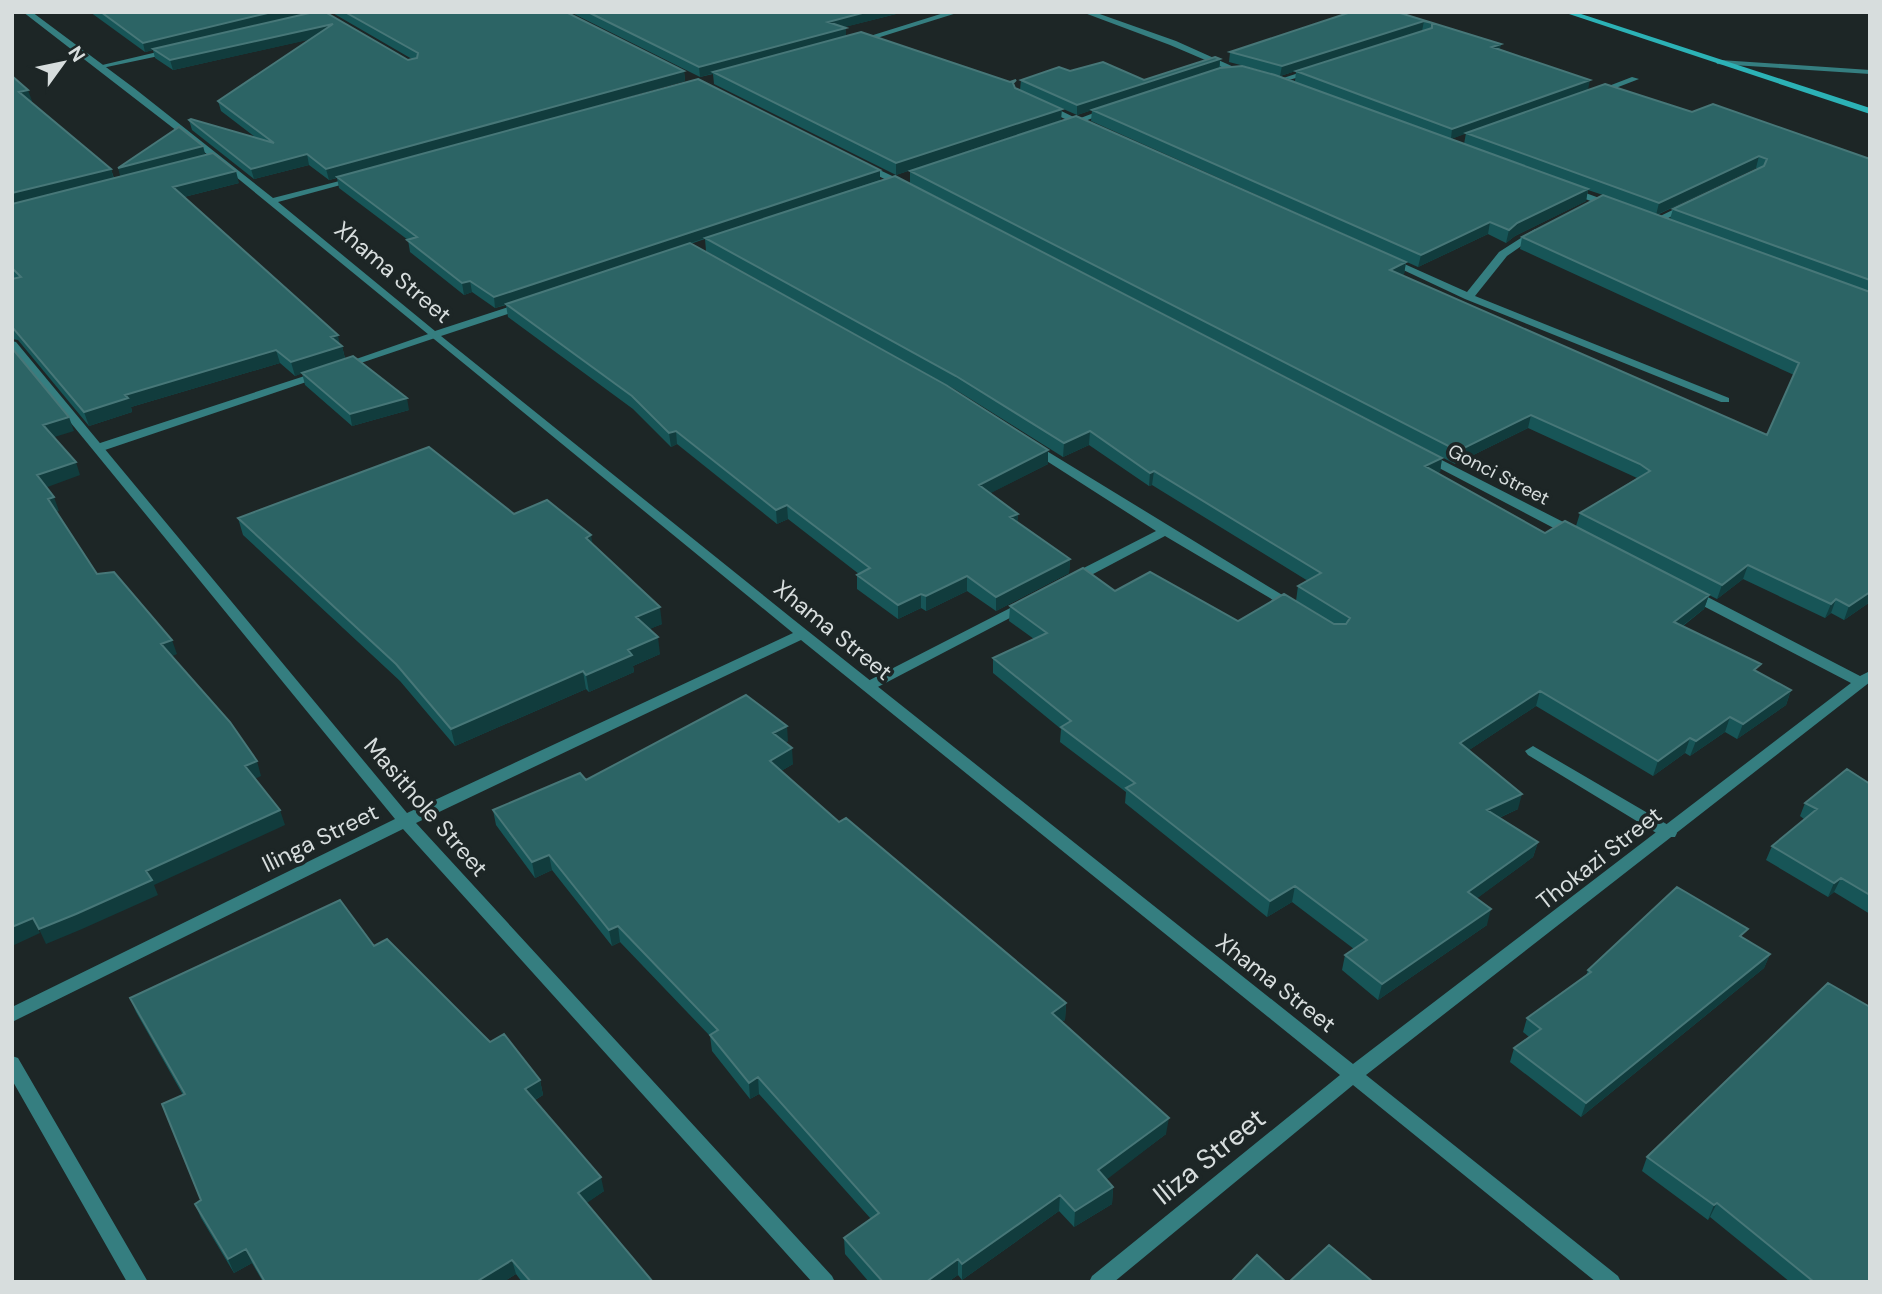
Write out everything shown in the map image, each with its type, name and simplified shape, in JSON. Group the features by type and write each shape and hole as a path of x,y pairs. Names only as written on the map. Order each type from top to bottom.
{"main road":[{"path":"1567,12 1870,111"}],"street":[{"name":"Xhama Street","path":"27,12 103,66 213,161 273,201 867,687 1611,1282"},
{"path":"852,43 956,12"},
{"path":"1086,12 1253,75"},
{"path":"103,66 181,48"},
{"path":"1720,62 1870,72"},
{"path":"1278,80 1315,69"},
{"path":"1217,74 1241,72"},
{"path":"1266,78 1291,85"},
{"path":"1583,97 1635,79"},
{"path":"1031,100 1103,132"},
{"path":"1052,130 1115,108"},
{"path":"848,158 921,194"},
{"path":"273,201 367,175"},
{"path":"885,186 910,178"},
{"path":"1562,187 1622,209"},
{"path":"1588,207 1599,201"},
{"path":"1657,220 1695,202"},
{"path":"1645,216 1669,225"},
{"path":"1469,297 1503,254 1520,240 1554,223"},
{"path":"1381,257 1469,297 1725,400"},
{"path":"98,448 537,301"},
{"name":"Masithole Street","path":"12,344 405,821 825,1282"},
{"path":"1019,437 1165,531 1304,612"},
{"name":"Gonci Street","path":"1419,452 1591,541"},
{"path":"1058,587 1165,531"},
{"path":"1677,586 1865,679"},
{"path":"867,687 1034,600"},
{"name":"Ilinga Street","path":"12,1015 405,821 802,634"},
{"name":"Thokazi Street","path":"1354,1074 1865,679"},
{"path":"1533,751 1669,833"},
{"path":"12,1063 138,1282"},
{"name":"Iliza Street","path":"1099,1282 1354,1074"}],"building":[{"path":"101,12 272,12 143,43"},
{"path":"314,12 325,12 408,60 417,58 418,53 345,12 566,12 684,71 326,169 307,154 251,169 189,120 274,143 218,101 333,24 170,60 153,49"},
{"path":"588,12 866,12 828,22 846,28 699,67"},
{"path":"1351,12 1397,12 1501,44 1492,47 1590,80 1452,129 1296,71 1432,28 1432,23 1424,21 1282,66 1230,52"},
{"path":"861,32 1010,82 1016,80 1013,83 1015,88 1062,109 896,163 713,72"},
{"path":"1215,57 1220,59 1077,105 1021,80 1059,67 1070,71 1103,62 1144,80"},
{"path":"1242,66 1275,75 1588,189 1517,223 1509,230 1490,222 1421,255 1092,110 1220,68"},
{"path":"12,76 28,90 19,92 111,169 12,193"},
{"path":"698,79 880,170 494,297 470,281 462,283 407,240 417,237 337,177"},
{"path":"1605,84 1692,112 1713,104 1870,159 1870,280 1673,209 1764,166 1767,159 1759,156 1659,203 1466,133"},
{"path":"1076,116 1406,262 1390,270 1767,435 1799,363 1522,237 1603,195 1870,292 1870,592 1849,606 1836,599 1831,604 1748,565 1722,585 1580,513 1650,471 1640,464 1531,415 1458,451 910,171"},
{"path":"179,127 203,146 118,168"},
{"path":"213,153 236,171 173,187 338,335 331,337 342,346 291,362 276,350 125,395 128,398 84,412 12,327 12,279 21,277 12,268 12,204"},
{"path":"895,176 1442,458 1425,466 1545,533 1565,521 1709,595 1674,622 1761,664 1754,670 1791,690 1743,724 1730,717 1696,741 1690,738 1658,761 1540,691 1460,743 1522,794 1487,810 1538,842 1468,892 1491,909 1382,984 1345,955 1367,940 1295,886 1270,901 1126,788 1135,783 1061,727 1071,721 993,658 1047,633 1010,606 1083,568 1115,591 1150,572 1238,621 1284,594 1334,624 1346,624 1350,618 1298,586 1321,573 1154,471 1150,473 1090,431 1064,443 956,376 705,238"},
{"path":"690,243 946,385 1048,450 979,485 1018,514 1010,517 1070,559 996,597 967,576 926,596 921,594 898,605 857,575 870,568 787,505 776,510 676,431 669,433 632,396 506,304"},
{"path":"12,348 69,417 43,425 76,462 37,475 54,497 48,499 97,574 114,572 172,640 161,644 230,722 257,761 245,766 280,810 146,871 152,880 39,929 33,918 12,927"},
{"path":"353,356 407,398 350,414 302,373"},
{"path":"429,447 514,514 547,500 591,535 586,538 660,607 636,617 658,637 628,650 632,655 586,675 583,671 451,729 396,664 238,518"},
{"path":"746,695 787,726 773,733 792,748 770,761 839,822 846,818 1066,1003 1052,1013 1169,1118 1098,1170 1113,1187 1075,1211 1060,1195 962,1264 958,1259 926,1282 883,1282 844,1238 879,1213 758,1077 749,1083 710,1035 718,1030 618,926 609,930 549,855 532,862 493,810 580,773 586,780"},
{"path":"1847,769 1870,784 1870,895 1841,878 1834,883 1772,846 1817,809 1805,803"},
{"path":"1677,887 1748,929 1740,936 1770,954 1586,1103 1514,1048 1541,1029 1527,1018 1591,972 1588,970"},
{"path":"340,900 374,946 387,939 490,1042 504,1034 540,1080 525,1089 601,1177 578,1193 653,1282 531,1282 512,1260 476,1282 265,1282 246,1249 228,1259 195,1204 201,1200 162,1104 185,1094 130,998"},
{"path":"1828,983 1870,1007 1870,1282 1814,1282 1717,1203 1714,1205 1647,1157"},
{"path":"1329,1245 1373,1282 1289,1282"},
{"path":"1257,1255 1286,1282 1231,1282"}]}
